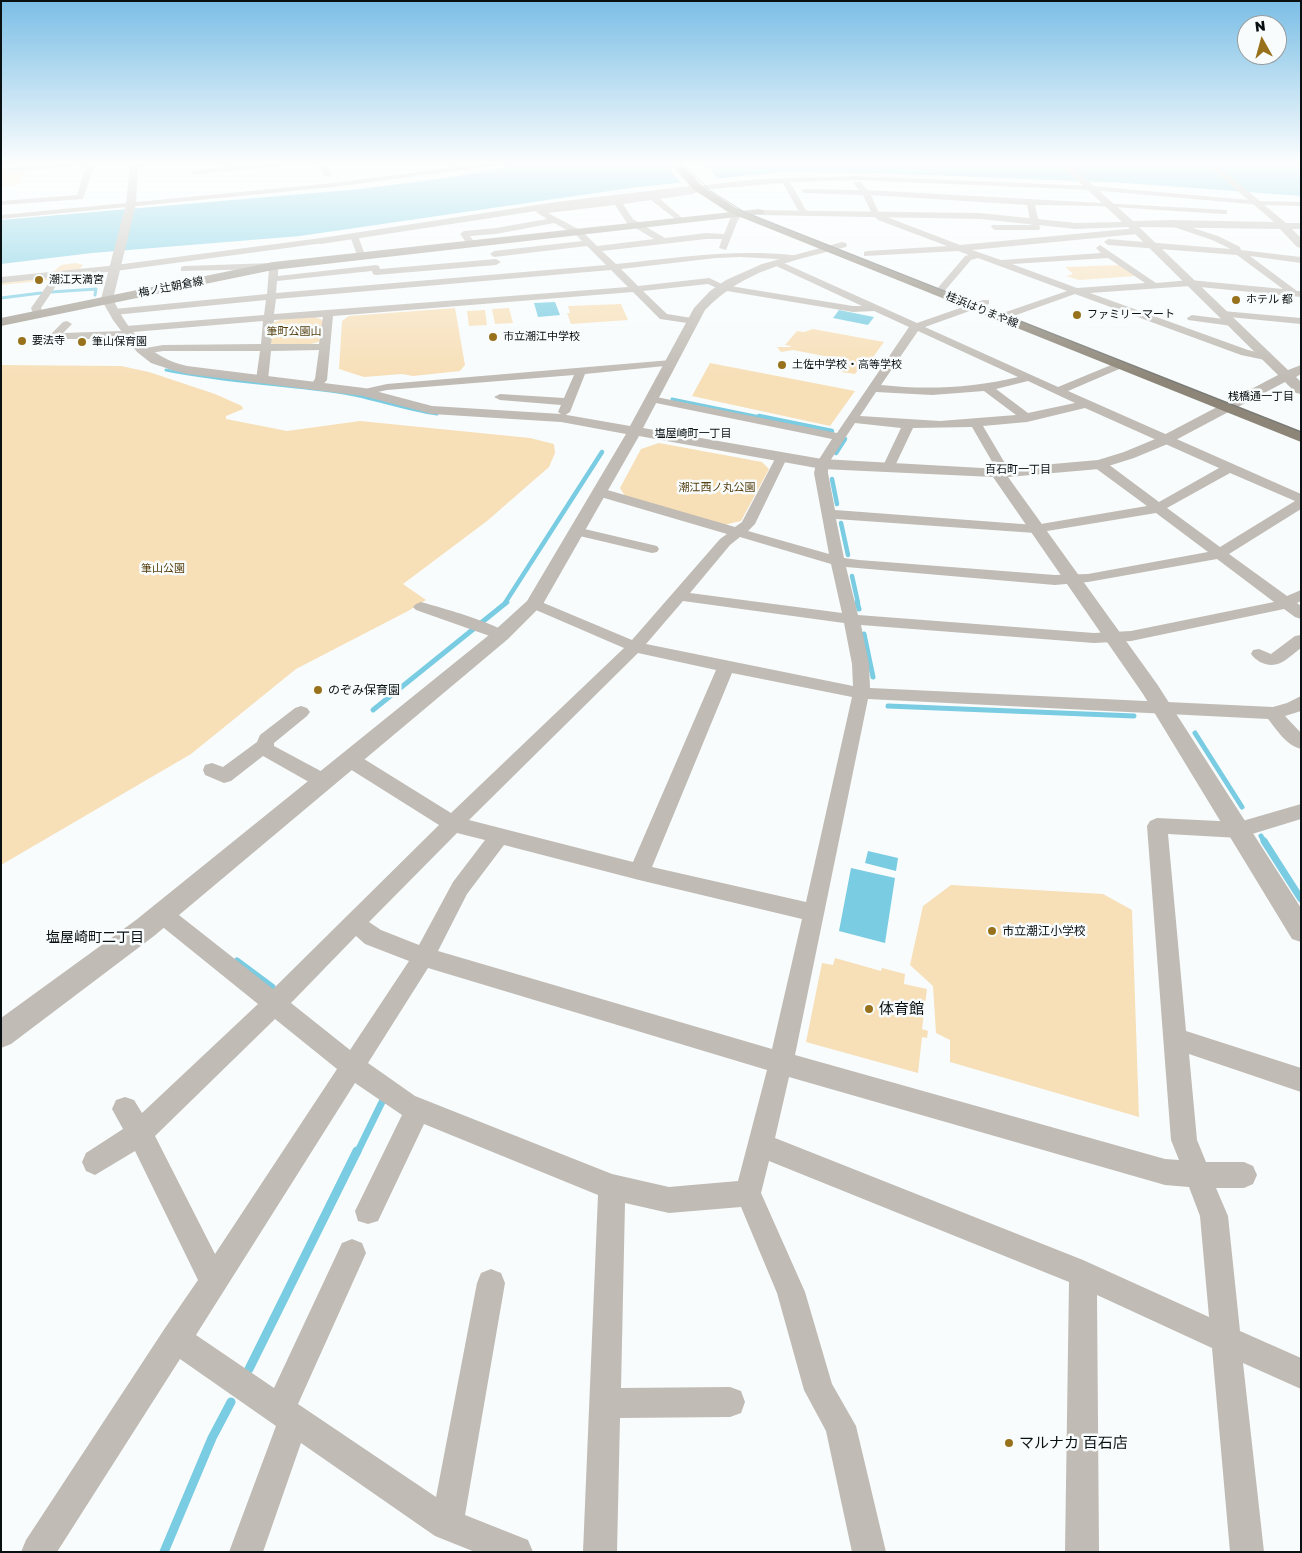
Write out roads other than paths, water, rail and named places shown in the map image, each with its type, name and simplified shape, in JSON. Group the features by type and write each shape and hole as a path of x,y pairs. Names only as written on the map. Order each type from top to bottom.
{"main road":[{"name":"梅ノ辻朝倉線","path":"1,322 107,299 361,256 537,235"},
{"name":"桂浜はりまや線","path":"803,235 1235,404 1301,436"},
{"name":"桂浜はりまや線","path":"810,235 835,247 867,254 942,289"},
{"name":"桂浜はりまや線","path":"1008,315 1120,365 1301,424"}],"street":[{"path":"123,235 107,299 114,312 144,351 159,362 187,370 364,392 425,409 561,418 822,464 999,473 1099,464 1129,456 1165,440 1301,369"},
{"path":"1,280 116,268 357,235"},
{"path":"465,235 471,243"},
{"path":"580,235 664,316 694,321"},
{"path":"653,235 663,241"},
{"path":"926,235 1245,353 1266,357"},
{"path":"998,235 1002,245"},
{"path":"867,254 1002,245 1078,235"},
{"path":"1083,235 1155,286"},
{"path":"1086,235 1301,260"},
{"path":"1141,235 1301,390"},
{"path":"1207,235 1243,253 1297,293"},
{"path":"1292,235 1301,247"},
{"path":"354,236 361,256"},
{"path":"1,289 53,282 116,268 143,271 273,272 376,270 592,246 706,236 727,238 707,300 534,604 501,635 162,914 1,1035"},
{"path":"1150,244 1215,238 1244,241"},
{"path":"491,241 500,276"},
{"path":"1288,246 1301,247"},
{"path":"717,271 743,275 784,260 835,247"},
{"path":"374,254 378,298"},
{"path":"995,262 1110,255"},
{"path":"114,312 270,296 378,298 635,289 717,271 770,256 784,260 877,308 1028,378 1301,501"},
{"path":"942,289 968,258 978,256"},
{"path":"67,324 54,336 114,336 128,331 328,313 378,298 500,276 613,267 679,258 717,271 854,309 877,308"},
{"path":"262,380 273,272"},
{"path":"38,314 36,308 53,282"},
{"path":"1008,315 1075,291 1190,283 1297,293"},
{"path":"869,1552 840,1426 819,1390 791,1292 748,1193 781,1063 861,693 862,680 821,473 822,464 839,436 916,326 980,304"},
{"path":"315,386 321,380 328,313"},
{"path":"1223,314 1301,321"},
{"path":"1192,318 1285,330"},
{"path":"144,351 162,348 325,346"},
{"path":"364,392 387,387 671,363"},
{"path":"1059,391 1120,365"},
{"path":"561,418 582,370"},
{"path":"873,388 916,391 987,386 1028,378"},
{"path":"987,386 1027,418"},
{"path":"500,397 568,402"},
{"path":"651,399 839,436"},
{"path":"851,419 907,424 976,424 1027,418 1087,404"},
{"path":"888,468 891,458 907,429 907,424"},
{"path":"976,424 1000,465 999,473 1002,481 1162,707 1301,931"},
{"path":"95,1162 140,1133 275,1003 453,824 635,647 725,542 748,524 781,458"},
{"path":"1099,464 1301,614"},
{"path":"829,514 1035,529 1158,508 1229,468"},
{"path":"599,492 838,561 1072,580 1219,554 1301,501"},
{"path":"576,530 652,549"},
{"path":"678,596 851,619 1114,638 1257,611 1286,603 1301,595"},
{"path":"534,604 635,647 861,693 1273,712 1293,708 1301,702"},
{"path":"421,607 501,635"},
{"path":"1259,654 1272,661 1301,640"},
{"path":"639,872 726,667"},
{"path":"212,770 224,776 265,745 266,740 301,712"},
{"path":"1273,712 1287,731 1301,743"},
{"path":"261,747 322,781"},
{"path":"349,759 453,824 639,872 814,913"},
{"path":"1247,1552 1214,1216 1184,1140 1157,826 1239,830 1301,811"},
{"path":"38,1552 424,956 460,888 499,836"},
{"path":"162,914 353,1067 407,1105 612,1187 669,1200 748,1193"},
{"path":"354,923 373,937 424,956 781,1063 1165,1172 1244,1176"},
{"path":"1175,1038 1301,1080"},
{"path":"125,1109 140,1133 213,1281"},
{"path":"368,1211 418,1110"},
{"path":"760,1145 1083,1274 1301,1374"},
{"path":"600,1552 612,1187"},
{"path":"246,1552 288,1415 352,1253"},
{"path":"1082,1552 1083,1274"},
{"path":"447,1524 491,1282"},
{"path":"175,1338 447,1524 516,1552"},
{"path":"605,1403 730,1402"}],"water":[{"path":"1,235 304,235 92,253 1,264"},
{"path":"555,302 560,315 538,317 534,303"},
{"path":"839,310 874,317 868,325 833,318"},
{"path":"868,851 898,858 896,871 865,863"},
{"path":"851,868 895,878 885,943 839,931"}],"waterway":[{"path":"51,292 96,289 95,295"},
{"path":"1,298 41,293"},
{"path":"166,370 344,393 437,414"},
{"path":"672,399 765,418"},
{"path":"759,416 832,431"},
{"path":"836,453 845,439"},
{"path":"505,603 602,452"},
{"path":"832,479 837,504"},
{"path":"841,523 848,555"},
{"path":"852,576 858,603"},
{"path":"373,710 507,602"},
{"path":"857,602 859,609"},
{"path":"864,634 873,677"},
{"path":"888,706 1134,716"},
{"path":"1195,733 1242,807"},
{"path":"1261,836 1265,843"},
{"path":"1264,841 1301,899"},
{"path":"237,961 272,987"},
{"path":"357,1153 382,1102"},
{"path":"249,1369 357,1151"},
{"path":"164,1552 212,1438 231,1402"}],"tram line":[{"path":"803,235 1301,432"}],"place":[{"name":"潮江天満宮","path":"39,280"},
{"name":"ホテル 都","path":"1236,300"},
{"name":"ファミリーマート","path":"1077,315"},
{"name":"市立潮江中学校","path":"493,337"},
{"name":"要法寺","path":"22,341"},
{"name":"筆山保育園","path":"82,342"},
{"name":"土佐中学校・高等学校","path":"782,365"},
{"name":"のぞみ保育園","path":"318,690"},
{"name":"市立潮江小学校","path":"992,931"},
{"name":"体育館","path":"869,1009"},
{"name":"マルナカ 百石店","path":"1009,1443"}],"district":[{"name":"桟橋通一丁目","path":"1261,397"},
{"name":"塩屋崎町一丁目","path":"693,434"},
{"name":"百石町一丁目","path":"1018,470"},
{"name":"塩屋崎町二丁目","path":"95,938"}],"park label":[{"name":"筆町公園山","path":"294,332"},
{"name":"潮江西ノ丸公園","path":"717,488"},
{"name":"筆山公園","path":"163,569"}]}
